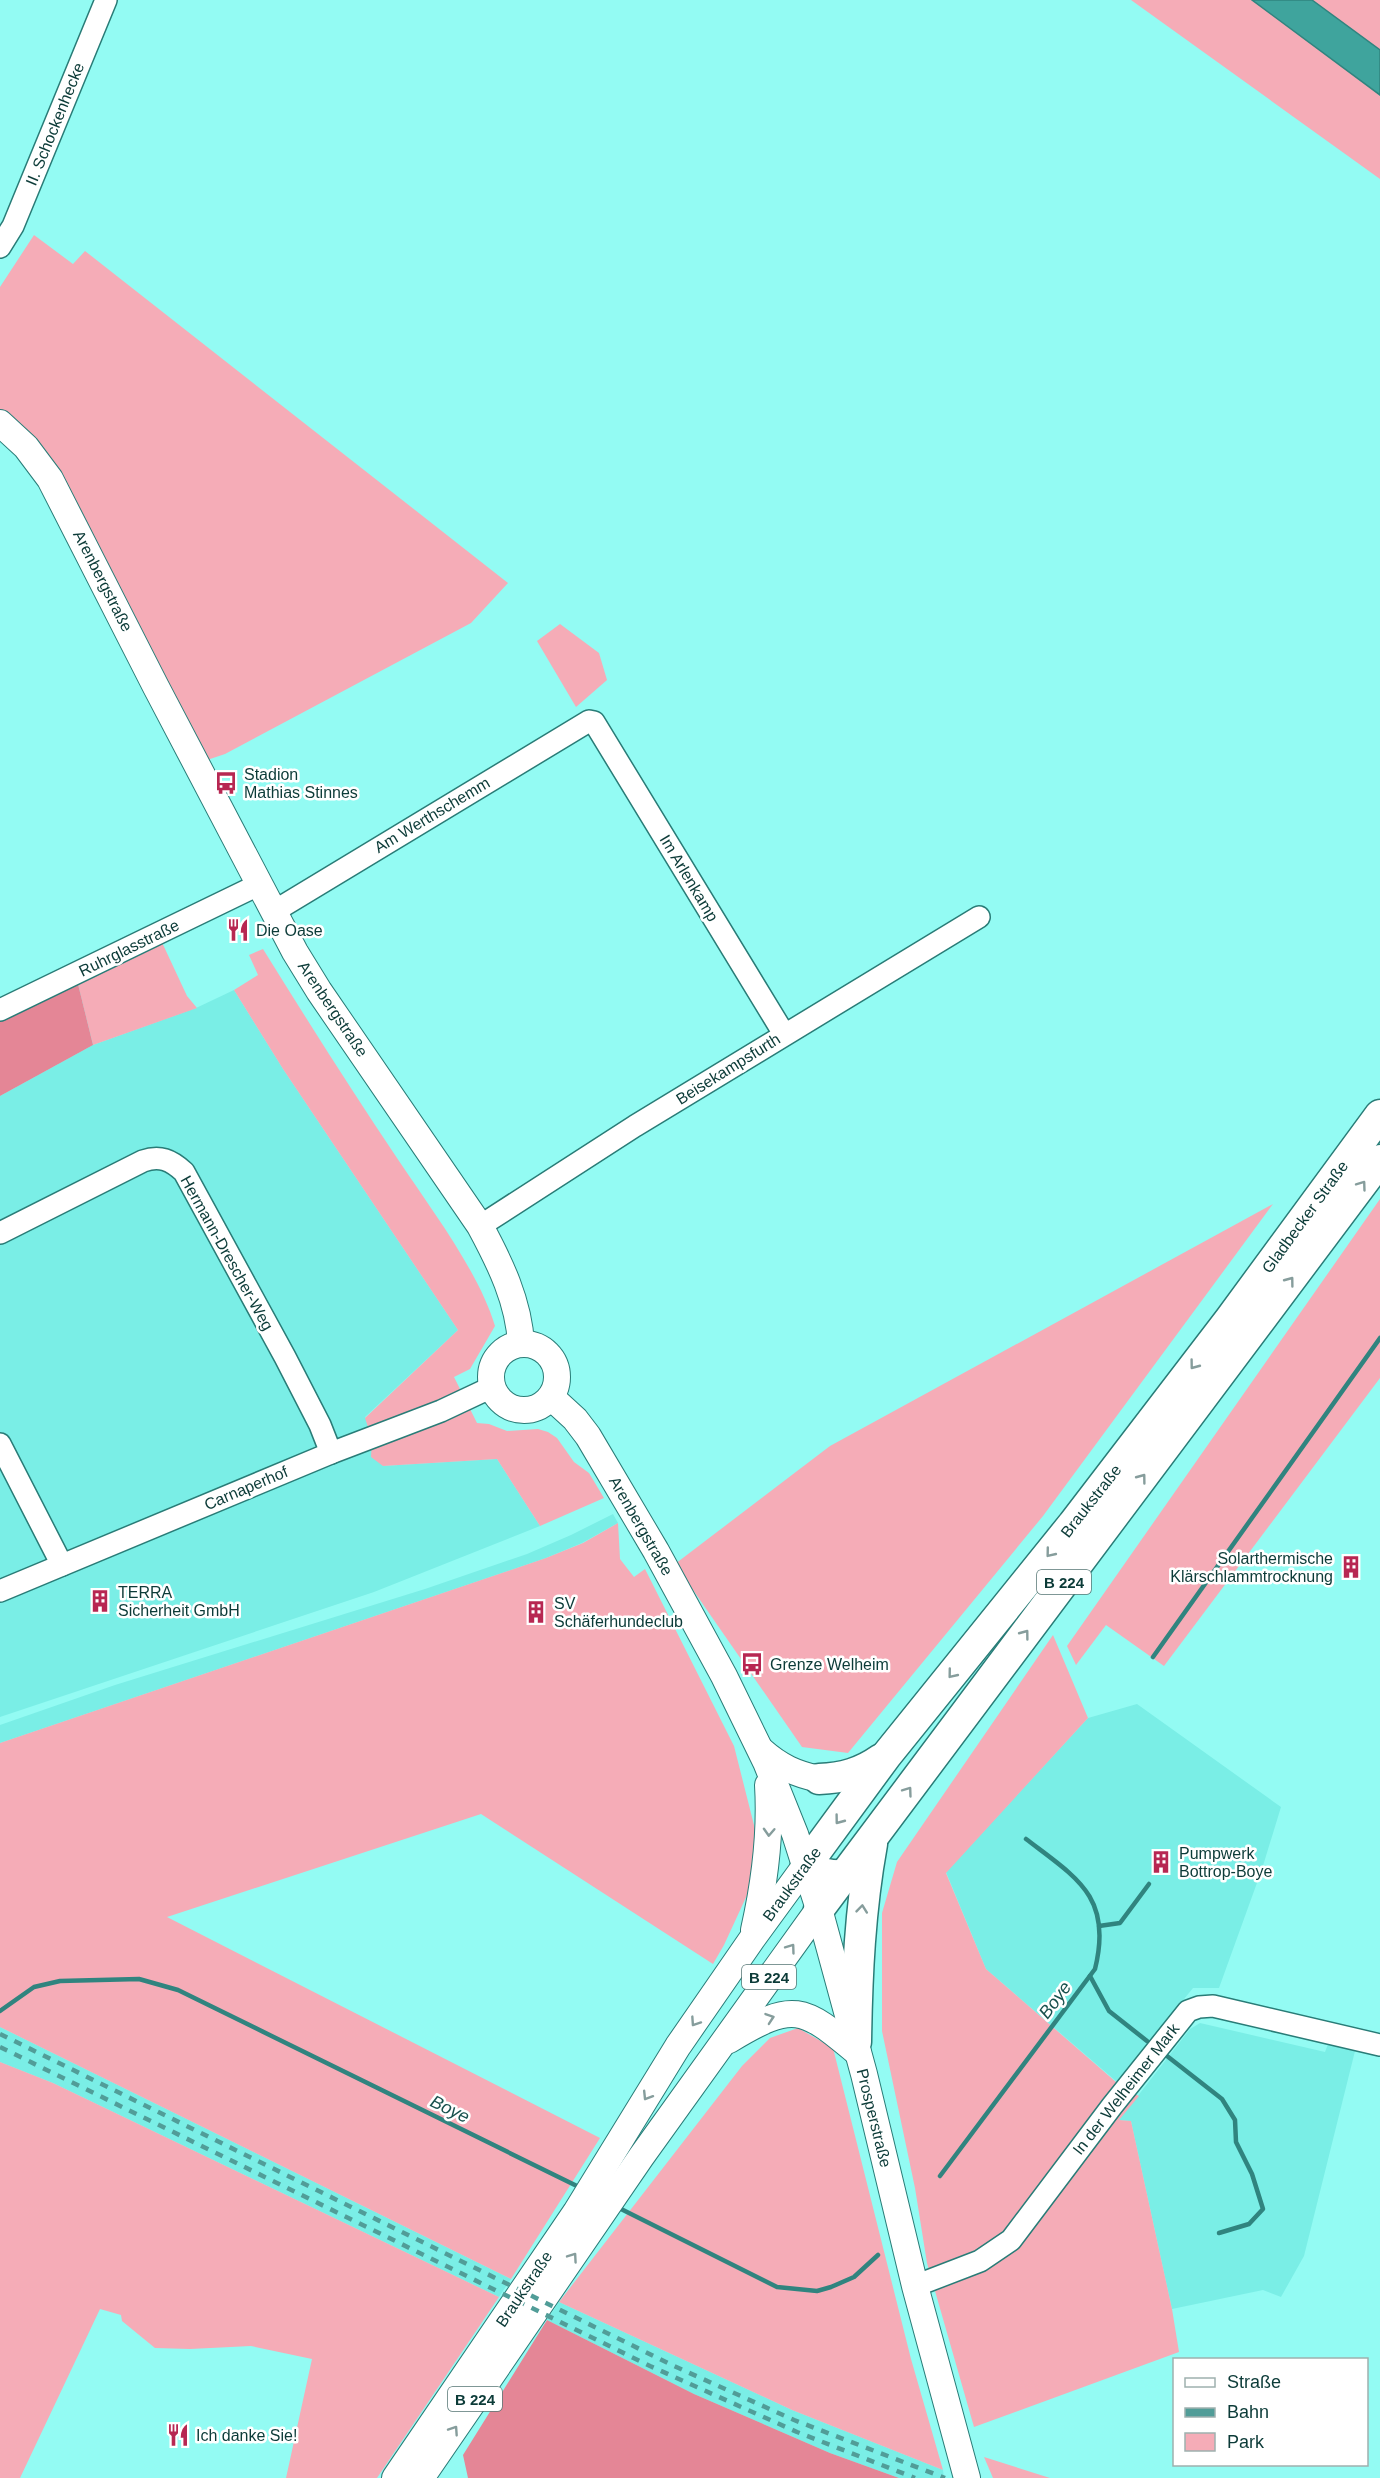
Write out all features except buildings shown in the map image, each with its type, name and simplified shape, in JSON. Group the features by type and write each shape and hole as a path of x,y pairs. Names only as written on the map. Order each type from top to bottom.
{"highway":[{"name":"Gladbecker Straße","path":"1242,1323 1380,1115"},
{"name":"Gladbecker Straße","path":"1242,1323 1380,1160"},
{"name":"Braukstraße","path":"806,1865 886,1756 1073,1524 1242,1323"},
{"name":"Braukstraße","path":"819,1909 873,1838 1242,1323"},
{"path":"819,1779 843,1778 866,1770 886,1756"},
{"path":"857,2048 857,1967 862,1907 873,1838"},
{"path":"806,1865 817,1872 831,1876 845,1875"}],"main road":[{"name":"Arenbergstraße","path":"0,423 26,447 50,479 258,885 319,990 480,1226 500,1265 515,1305 520,1324 521,1344"},
{"path":"521,1344 539,1348 552,1360 557,1379 551,1397 537,1408 519,1410 502,1402 492,1387 491,1375 497,1359 505,1351 521,1344"},
{"name":"Arenbergstraße","path":"551,1397 581,1427 606,1465 656,1551 764,1756"},
{"path":"764,1756 798,1775 819,1779"},
{"path":"752,1939 767,1860 770,1814 764,1756"},
{"name":"Prosperstraße","path":"764,1756 806,1865 819,1909 857,2048 915,2286 967,2478"},
{"name":"Braukstraße","path":"421,2478 611,2179 678,2046 806,1865"},
{"path":"782,1898 795,1898 819,1909"},
{"name":"Braukstraße","path":"611,2179 719,2046 819,1909"},
{"path":"719,2046 762,2020 776,2015 797,2014 811,2017 857,2048"},
{"name":"Braukstraße","path":"395,2478 586,2218"}],"street":[{"name":"II. Schockenhecke","path":"3,235 106,0"},
{"name":"Am Werthschemm","path":"273,912 515,764 589,721 594,722"},
{"name":"Im Arlenkamp","path":"594,722 784,1034"},
{"name":"Ruhrglasstraße","path":"0,1010 258,885"},
{"name":"Beisekampsfurth","path":"480,1226 784,1034 979,917"},
{"name":"Hermann-Drescher-Weg","path":"0,1233 143,1161 153,1157 172,1162 184,1172 320,1425 331,1453"},
{"name":"Carnaperhof","path":"0,1591 331,1453 441,1411 492,1387"},
{"path":"0,1444 62,1565"},
{"name":"In der Welheimer Mark","path":"915,2286 980,2261 1011,2240 1112,2106 1188,2012 1199,2007 1214,2006 1380,2045"}],"shaded area":[{"path":"1252,0 1312,0 1380,50 1380,95"},
{"path":"76,976 93,1045 0,1096 0,1014"},
{"path":"234,990 283,1069 458,1330 365,1417 383,1466 497,1459 540,1526 374,1592 0,1717 0,1096 93,1045 196,1008"},
{"path":"613,1514 618,1523 582,1543 546,1558 0,1743 0,1725 115,1685 425,1589 527,1554"},
{"path":"1137,1704 1281,1807 1262,1869 1219,1988 1193,1988 1117,2082 986,1969 946,1872 1088,1718"},
{"path":"1200,2023 1325,2052 1328,2044 1355,2051 1304,2256 1281,2297 1263,2290 1172,2309 1131,2121 1119,2120 1190,2029"},
{"path":"0,2027 511,2279 499,2297 53,2083 0,2062"},
{"path":"559,2302 792,2410 943,2470 944,2478 899,2478 830,2453 694,2394 547,2320"},
{"path":"547,2320 694,2394 830,2453 899,2478 468,2478 463,2455"}],"green space":[{"path":"1131,0 1380,0 1380,179"},
{"path":"34,235 73,264 85,251 508,583 471,623 225,754 198,763 70,516 0,423 0,287"},
{"path":"560,624 599,653 607,680 576,707 537,641"},
{"path":"159,936 187,996 197,1008 93,1045 76,976"},
{"path":"263,949 364,1108 453,1241 488,1305 495,1326 470,1369 454,1377 477,1423 489,1424 507,1431 538,1429 548,1432 557,1438 574,1462 589,1473 604,1498 540,1526 497,1459 383,1466 371,1457 372,1439 365,1418 458,1330 283,1069 234,990 258,975 249,955"},
{"path":"1380,1199 1380,1378 1164,1666 1106,1625 1076,1665 1067,1646"},
{"path":"1273,1204 1043,1516 848,1753 802,1747 675,1564 830,1446"},
{"path":"618,1523 620,1559 634,1577 645,1569 734,1746 756,1833 754,1880 713,1964 481,1814 167,1917 600,2138 511,2279 0,2027 0,1743 546,1558 583,1543"},
{"path":"1053,1635 1088,1718 946,1873 986,1969 1124,2089 1139,2096 1119,2120 1131,2121 1172,2309 1179,2352 974,2427 927,2263 915,2188 882,2031 882,1913 897,1862"},
{"path":"798,2028 833,2048 911,2359 943,2470 792,2410 559,2302 742,2066 770,2038"},
{"path":"0,2062 53,2083 499,2297 377,2478 286,2478 312,2359 251,2346 155,2348 122,2321 121,2315 100,2309 20,2478 0,2478"},
{"path":"984,2457 1050,2478 993,2478"}],"waterway":[{"path":"1153,1657 1380,1338"},
{"name":"Boye","path":"940,2176 1095,1969 1099,1944 1099,1924 1095,1907 1075,1878 1026,1839"},
{"path":"1099,1926 1120,1923 1149,1884"},
{"path":"1090,1976 1109,2011 1147,2041"},
{"name":"Boye","path":"0,2011 34,1987 60,1981 139,1979 178,1990 581,2188"},
{"path":"1167,2056 1222,2099 1235,2120 1236,2142 1252,2174 1263,2209 1249,2224 1219,2233"},
{"name":"Boye","path":"617,2207 777,2287 817,2291 831,2287 854,2277 878,2255"}],"railway":[{"path":"0,2034 674,2366 794,2420 945,2478"},
{"path":"0,2047 650,2366 797,2432 915,2478"}],"place":[{"name":"Stadion Mathias Stinnes","path":"226,783"},
{"name":"Die Oase","path":"238,930"},
{"name":"Solarthermische Klärschlammtrocknung","path":"1351,1567"},
{"name":"TERRA Sicherheit GmbH","path":"100,1601"},
{"name":"SV Schäferhundeclub","path":"536,1612"},
{"name":"Grenze Welheim","path":"752,1664"},
{"name":"Pumpwerk Bottrop-Boye","path":"1161,1862"},
{"name":"Ich danke Sie!","path":"178,2435"}]}
